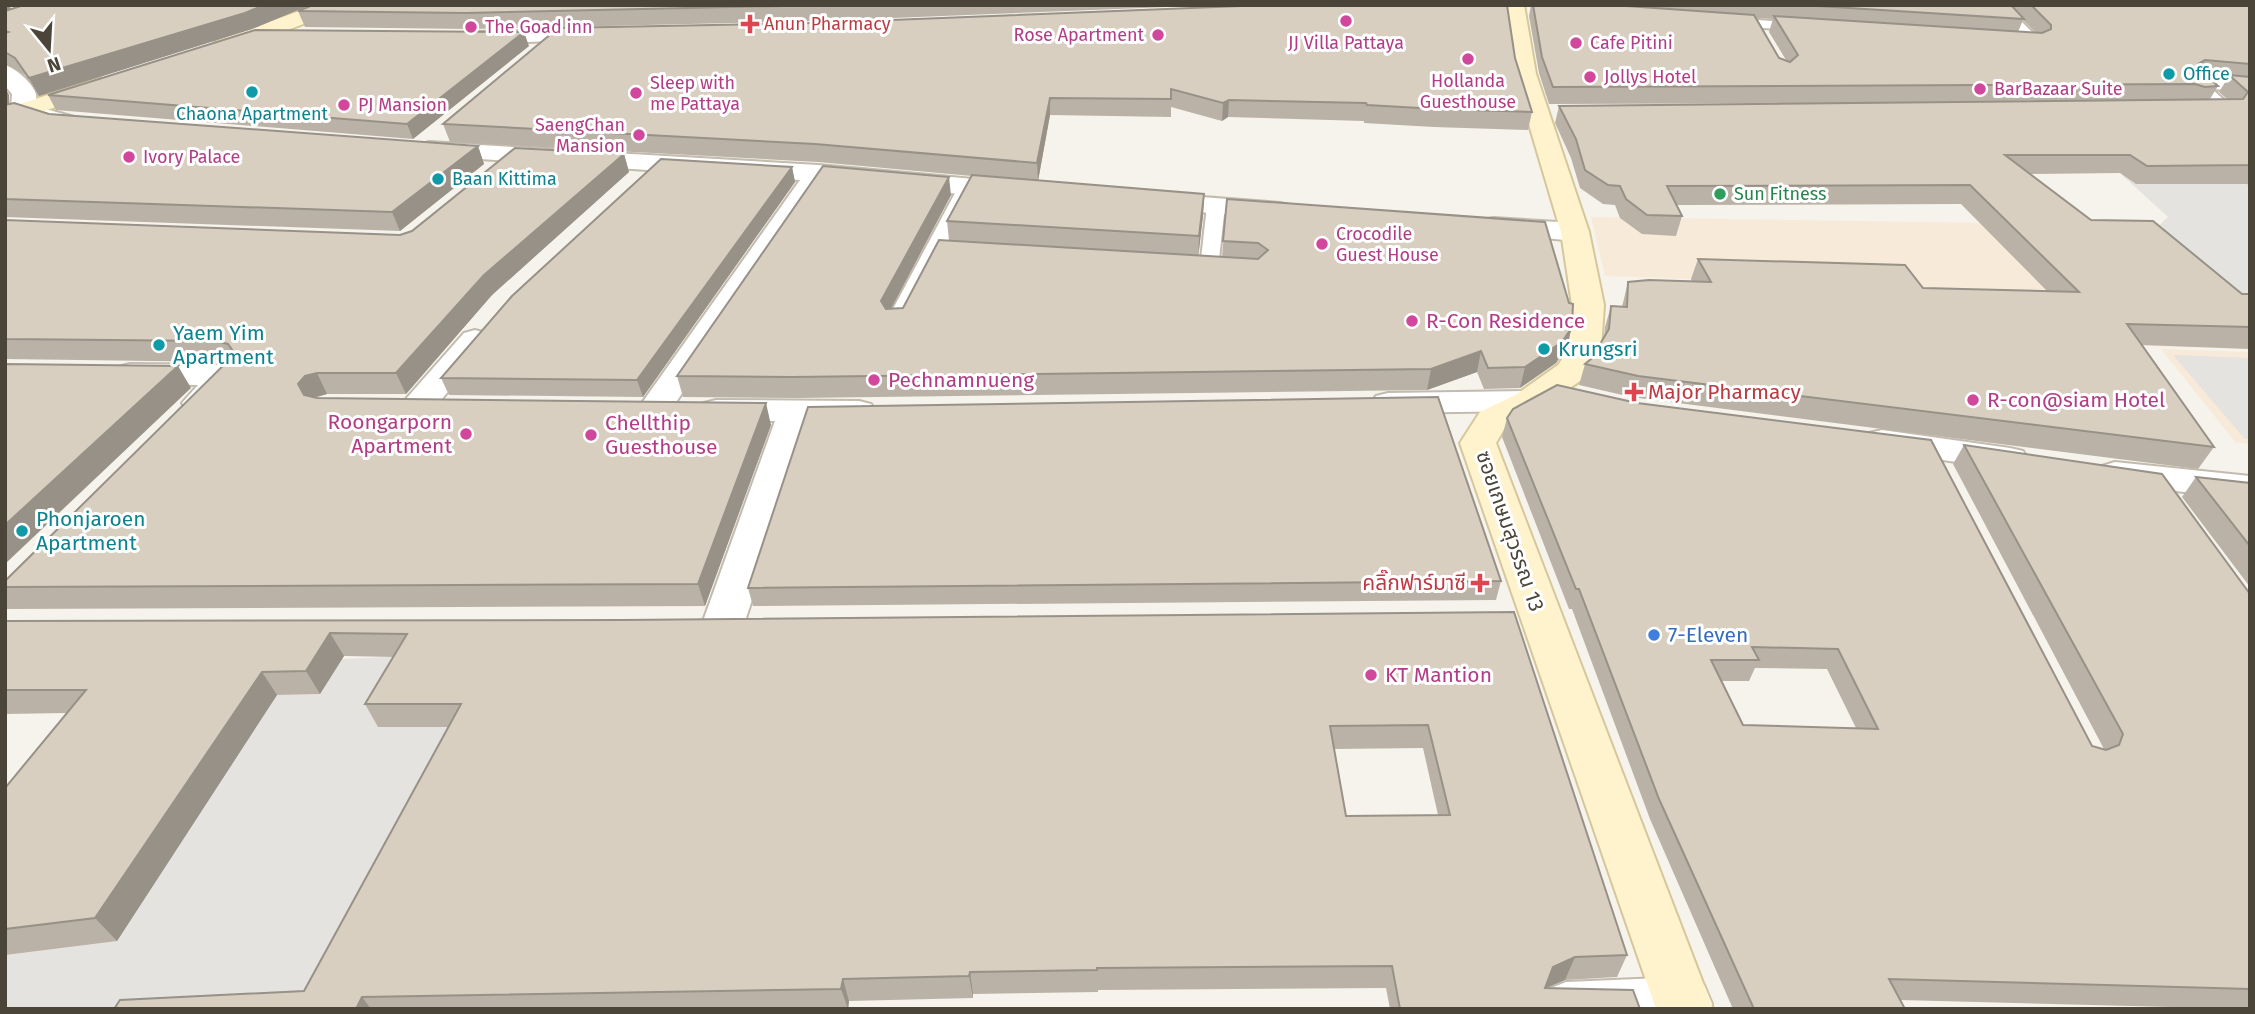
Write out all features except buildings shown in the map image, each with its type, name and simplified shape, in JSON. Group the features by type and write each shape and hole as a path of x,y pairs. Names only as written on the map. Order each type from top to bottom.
{"street":[{"path":"209,51 260,35 336,5"},
{"name":"ซอยเกษมสุวรรณ 13","path":"1520,7 1525,74 1550,113 1575,232 1588,305 1585,349 1571,372 1537,395 1492,419 1478,443 1539,617 1685,1007"},
{"path":"260,35 312,36"},
{"path":"458,38 615,35"},
{"path":"525,62 556,36"},
{"path":"5,72 24,93 14,113"},
{"path":"14,113 122,78"},
{"path":"14,113 85,124"},
{"path":"441,132 414,149 660,162 1049,193"},
{"path":"483,180 516,154"},
{"path":"629,191 660,162"},
{"path":"818,173 640,410 893,410"},
{"path":"1130,200 1310,213"},
{"path":"1470,225 1575,232"},
{"path":"459,407 404,407 496,315"},
{"path":"102,374 227,375 179,423"},
{"path":"1350,403 1537,395 1594,401"},
{"path":"764,624 703,624 796,412"},
{"path":"1847,437 1935,459 2048,464"},
{"path":"2088,470 2162,491 2250,488"},
{"path":"1498,617 1539,617"},
{"path":"1566,1009 1685,1007"}],"lane":[{"path":"1998,5 2035,43 2009,41"},
{"path":"1713,21 1821,29"},
{"path":"1755,24 1766,44"},
{"path":"2196,111 2228,111 2197,83 2250,88"},
{"path":"896,323 967,187"},
{"path":"1216,206 1202,267 1232,269"},
{"path":"932,251 959,253"}],"shaded area":[{"path":"2250,174 2250,315 2142,241 2168,217 2122,175"},
{"path":"1591,217 2121,225 2250,349 1941,340 1895,286 1605,276"},
{"path":"2161,349 2250,352 2250,444 2235,442"},
{"path":"2173,355 2250,358 2250,439 2245,439"},
{"path":"419,657 454,727 732,1009 5,1009 5,910 145,896 277,695 320,694 342,659"}],"place":[{"name":"JJ Villa Pattaya","path":"1346,21"},
{"name":"Anun Pharmacy","path":"750,24"},
{"name":"The Goad inn","path":"471,27"},
{"name":"Rose Apartment","path":"1158,35"},
{"name":"Cafe Pitini","path":"1576,43"},
{"name":"Hollanda Guesthouse","path":"1468,59"},
{"name":"Office","path":"2169,74"},
{"name":"Jollys Hotel","path":"1590,77"},
{"name":"BarBazaar Suite","path":"1980,89"},
{"name":"Chaona Apartment","path":"252,92"},
{"name":"Sleep with me Pattaya","path":"636,93"},
{"name":"PJ Mansion","path":"344,105"},
{"name":"SaengChan Mansion","path":"639,135"},
{"name":"Ivory Palace","path":"129,157"},
{"name":"Baan Kittima","path":"438,179"},
{"name":"Sun Fitness","path":"1720,194"},
{"name":"Crocodile Guest House","path":"1322,244"},
{"name":"R-Con Residence","path":"1412,321"},
{"name":"Yaem Yim Apartment","path":"159,345"},
{"name":"Krungsri","path":"1544,349"},
{"name":"Pechnamnueng","path":"874,380"},
{"name":"Major Pharmacy","path":"1634,392"},
{"name":"R-con@siam Hotel","path":"1973,400"},
{"name":"Roongarporn Apartment","path":"466,434"},
{"name":"Chellthip Guesthouse","path":"591,435"},
{"name":"Phonjaroen Apartment","path":"22,531"},
{"name":"คลิ๊กฟาร์มาซี","path":"1480,583"},
{"name":"7-Eleven","path":"1654,635"},
{"name":"KT Mantion","path":"1371,675"}]}
